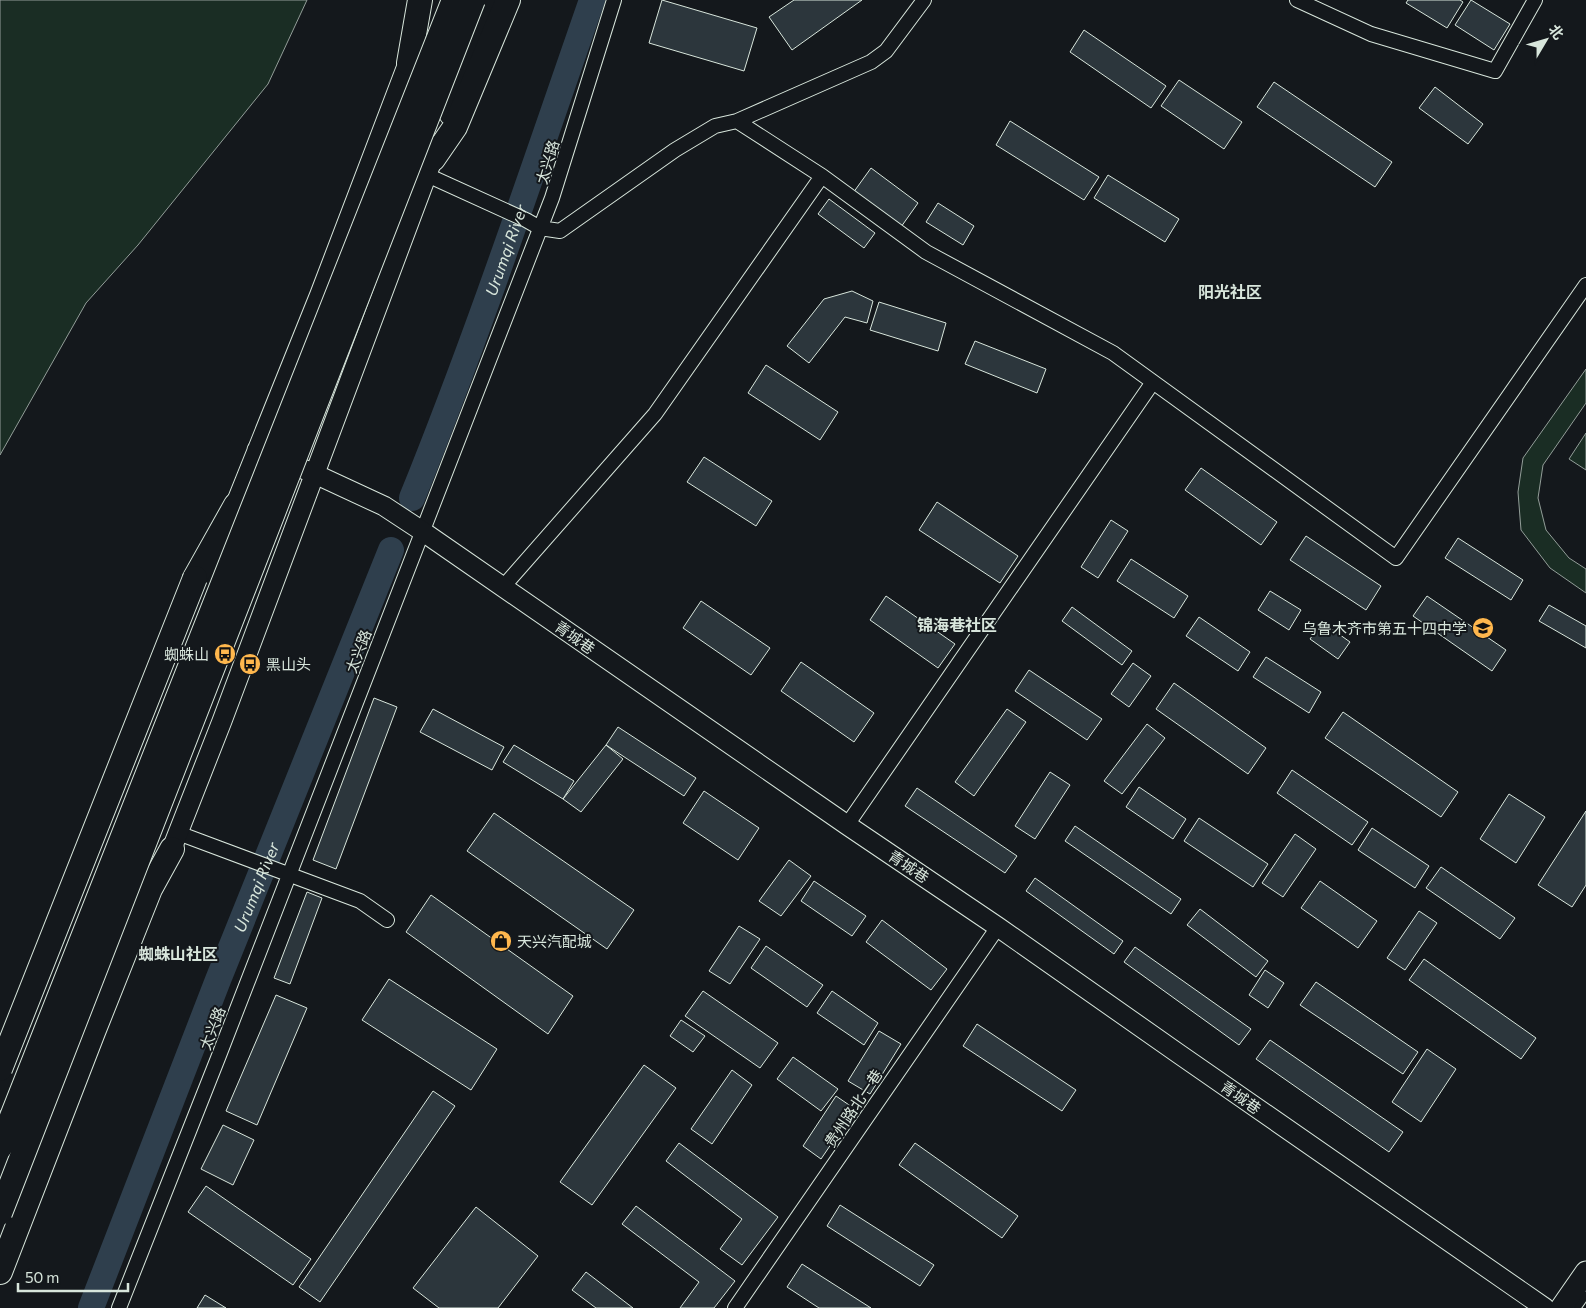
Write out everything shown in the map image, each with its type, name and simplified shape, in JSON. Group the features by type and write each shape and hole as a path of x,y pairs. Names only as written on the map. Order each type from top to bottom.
{"highway":[{"path":"408,63 420,0"},
{"path":"0,1147 454,0"},
{"path":"0,1213 473,0"},
{"path":"430,167 454,127 508,0"},
{"path":"4,1069 195,578 236,505"},
{"path":"0,1272 150,889 175,841"}],"main road":[{"path":"0,1101 4,1069 151,726 257,450 320,294 432,0"},
{"path":"0,1283 225,712 430,167 490,0"},
{"name":"青城巷","path":"257,450 384,506 422,531 998,927 1545,1308"},
{"path":"1560,1308 1586,1272"}],"street":[{"name":"太兴路","path":"119,1308 284,873 422,531 552,198 614,0"},
{"path":"430,167 511,214 540,228 560,231 675,150 715,126 737,120 871,62 886,51 924,0"},
{"path":"1297,0 1371,34 1495,71 1535,0"},
{"path":"737,120 822,176 926,252 1113,353 1396,558 1586,285"},
{"path":"503,587 655,414 822,176"},
{"path":"847,825 1153,382"},
{"path":"175,841 255,862 360,901 387,920"},
{"name":"贵州路北一巷","path":"736,1308 998,927"}],"lane":[{"path":"1577,1308 1586,1295"}],"green space":[{"path":"0,0 307,0 268,84 138,245 86,303 0,455"},
{"path":"1586,369 1586,403 1543,465 1538,498 1546,530 1569,558 1586,569 1586,593 1550,568 1521,530 1518,492 1523,458"},
{"path":"1586,433 1586,470 1569,459"}],"building":[{"path":"662,0 757,28 744,71 649,43"},
{"path":"794,0 862,0 792,50 769,17"},
{"path":"1408,0 1460,0 1463,2 1447,28 1406,3"},
{"path":"1471,0 1510,24 1494,50 1455,25"},
{"path":"1084,30 1166,86 1151,108 1070,52"},
{"path":"1179,80 1242,122 1224,149 1161,106"},
{"path":"1274,82 1392,162 1375,187 1257,107"},
{"path":"1435,87 1483,124 1468,144 1419,108"},
{"path":"1010,121 1099,177 1084,200 996,145"},
{"path":"871,168 918,203 901,227 853,193"},
{"path":"1108,175 1179,219 1165,242 1094,198"},
{"path":"829,199 875,233 864,248 818,214"},
{"path":"938,203 974,226 963,245 926,222"},
{"path":"852,291 873,301 867,323 845,317 809,363 787,346 824,299"},
{"path":"879,302 946,323 938,351 870,330"},
{"path":"975,341 1046,369 1037,393 965,364"},
{"path":"766,365 838,412 820,440 748,393"},
{"path":"704,457 772,501 756,526 687,482"},
{"path":"1201,468 1277,522 1261,545 1185,490"},
{"path":"937,502 1018,556 1000,583 919,530"},
{"path":"1111,520 1128,531 1098,578 1081,567"},
{"path":"1306,536 1381,586 1366,610 1290,560"},
{"path":"1458,538 1523,580 1511,600 1445,558"},
{"path":"1131,559 1188,596 1174,618 1117,581"},
{"path":"1270,591 1301,610 1289,630 1258,610"},
{"path":"886,596 955,644 938,668 870,620"},
{"path":"1427,596 1506,650 1492,671 1413,616"},
{"path":"701,601 770,648 751,675 683,628"},
{"path":"1549,605 1586,626 1586,648 1539,621"},
{"path":"1072,607 1132,651 1122,665 1062,621"},
{"path":"1199,617 1250,652 1238,671 1186,636"},
{"path":"1322,622 1350,642 1338,659 1310,639"},
{"path":"1266,657 1321,692 1309,713 1253,677"},
{"path":"801,662 874,713 854,742 781,691"},
{"path":"1133,663 1151,676 1129,707 1111,694"},
{"path":"1029,670 1102,719 1087,740 1015,691"},
{"path":"1174,683 1266,748 1248,774 1156,709"},
{"path":"374,698 397,707 336,869 313,860"},
{"path":"433,709 504,747 492,770 420,732"},
{"path":"1007,709 1026,722 974,796 955,782"},
{"path":"1343,712 1458,792 1441,817 1325,738"},
{"path":"1147,724 1165,738 1122,794 1104,781"},
{"path":"618,727 696,778 684,796 606,745"},
{"path":"514,745 574,781 563,799 503,762"},
{"path":"606,745 623,759 581,812 563,799"},
{"path":"1292,770 1368,822 1352,845 1277,793"},
{"path":"1050,772 1070,785 1035,839 1015,826"},
{"path":"1139,787 1186,819 1173,839 1126,807"},
{"path":"917,788 1017,856 1005,873 905,806"},
{"path":"704,791 759,828 738,860 683,823"},
{"path":"1509,794 1545,817 1516,863 1480,839"},
{"path":"1586,811 1586,885 1572,907 1538,885"},
{"path":"494,813 634,910 607,949 467,851"},
{"path":"1199,818 1268,864 1253,887 1184,841"},
{"path":"1075,826 1181,899 1171,914 1065,841"},
{"path":"1372,828 1429,866 1415,888 1358,850"},
{"path":"1295,834 1316,849 1283,897 1262,883"},
{"path":"789,860 811,876 781,916 759,901"},
{"path":"1441,867 1515,918 1500,939 1426,888"},
{"path":"1035,878 1123,941 1114,954 1026,891"},
{"path":"814,881 866,916 852,936 801,901"},
{"path":"1320,881 1377,921 1358,948 1301,908"},
{"path":"307,892 322,898 290,984 274,978"},
{"path":"431,895 573,996 548,1034 406,932"},
{"path":"1200,909 1268,961 1256,977 1187,925"},
{"path":"1419,911 1437,923 1405,970 1387,958"},
{"path":"882,920 947,969 931,990 866,942"},
{"path":"739,926 760,939 730,984 709,971"},
{"path":"766,946 823,985 807,1007 751,968"},
{"path":"1135,947 1251,1029 1239,1045 1124,962"},
{"path":"1424,959 1536,1038 1521,1059 1409,980"},
{"path":"1265,970 1284,983 1268,1008 1249,995"},
{"path":"389,979 497,1049 471,1090 362,1020"},
{"path":"1316,982 1418,1052 1403,1074 1300,1005"},
{"path":"703,991 778,1043 760,1068 685,1016"},
{"path":"832,991 878,1023 864,1045 817,1013"},
{"path":"276,995 307,1008 257,1125 226,1111"},
{"path":"681,1020 705,1036 693,1052 670,1036"},
{"path":"977,1024 1076,1090 1062,1111 963,1046"},
{"path":"879,1031 901,1044 870,1094 848,1081"},
{"path":"1270,1040 1403,1132 1389,1152 1256,1059"},
{"path":"1427,1049 1456,1069 1421,1122 1392,1102"},
{"path":"793,1057 838,1089 821,1111 777,1079"},
{"path":"644,1065 676,1088 592,1205 560,1182"},
{"path":"732,1070 752,1085 712,1144 691,1129"},
{"path":"433,1091 455,1106 320,1302 299,1287"},
{"path":"836,1096 855,1109 821,1159 803,1146"},
{"path":"223,1125 254,1140 233,1185 201,1169"},
{"path":"679,1143 778,1217 742,1265 720,1249 742,1219 666,1161"},
{"path":"915,1143 1018,1216 1002,1238 899,1165"},
{"path":"206,1186 311,1259 293,1285 188,1212"},
{"path":"840,1205 934,1265 920,1286 827,1226"},
{"path":"636,1206 735,1281 714,1308 680,1308 699,1282 622,1224"},
{"path":"476,1207 538,1256 498,1308 439,1308 413,1288"},
{"path":"802,1264 871,1308 819,1308 787,1287"},
{"path":"586,1272 633,1308 596,1308 572,1290"},
{"path":"205,1295 226,1308 197,1308"}],"waterway":[{"name":"Urumqi River","path":"412,498 483,313 592,0"},
{"name":"Urumqi River","path":"91,1308 218,980 391,550"}],"place":[{"name":"乌鲁木齐市第五十四中学","path":"1483,628"},
{"name":"蜘蛛山","path":"225,654"},
{"name":"黑山头","path":"250,664"},
{"name":"天兴汽配城","path":"501,941"}],"district":[{"name":"阳光社区","path":"1230,291"},
{"name":"锦海巷社区","path":"957,624"},
{"name":"蜘蛛山社区","path":"178,953"}]}
